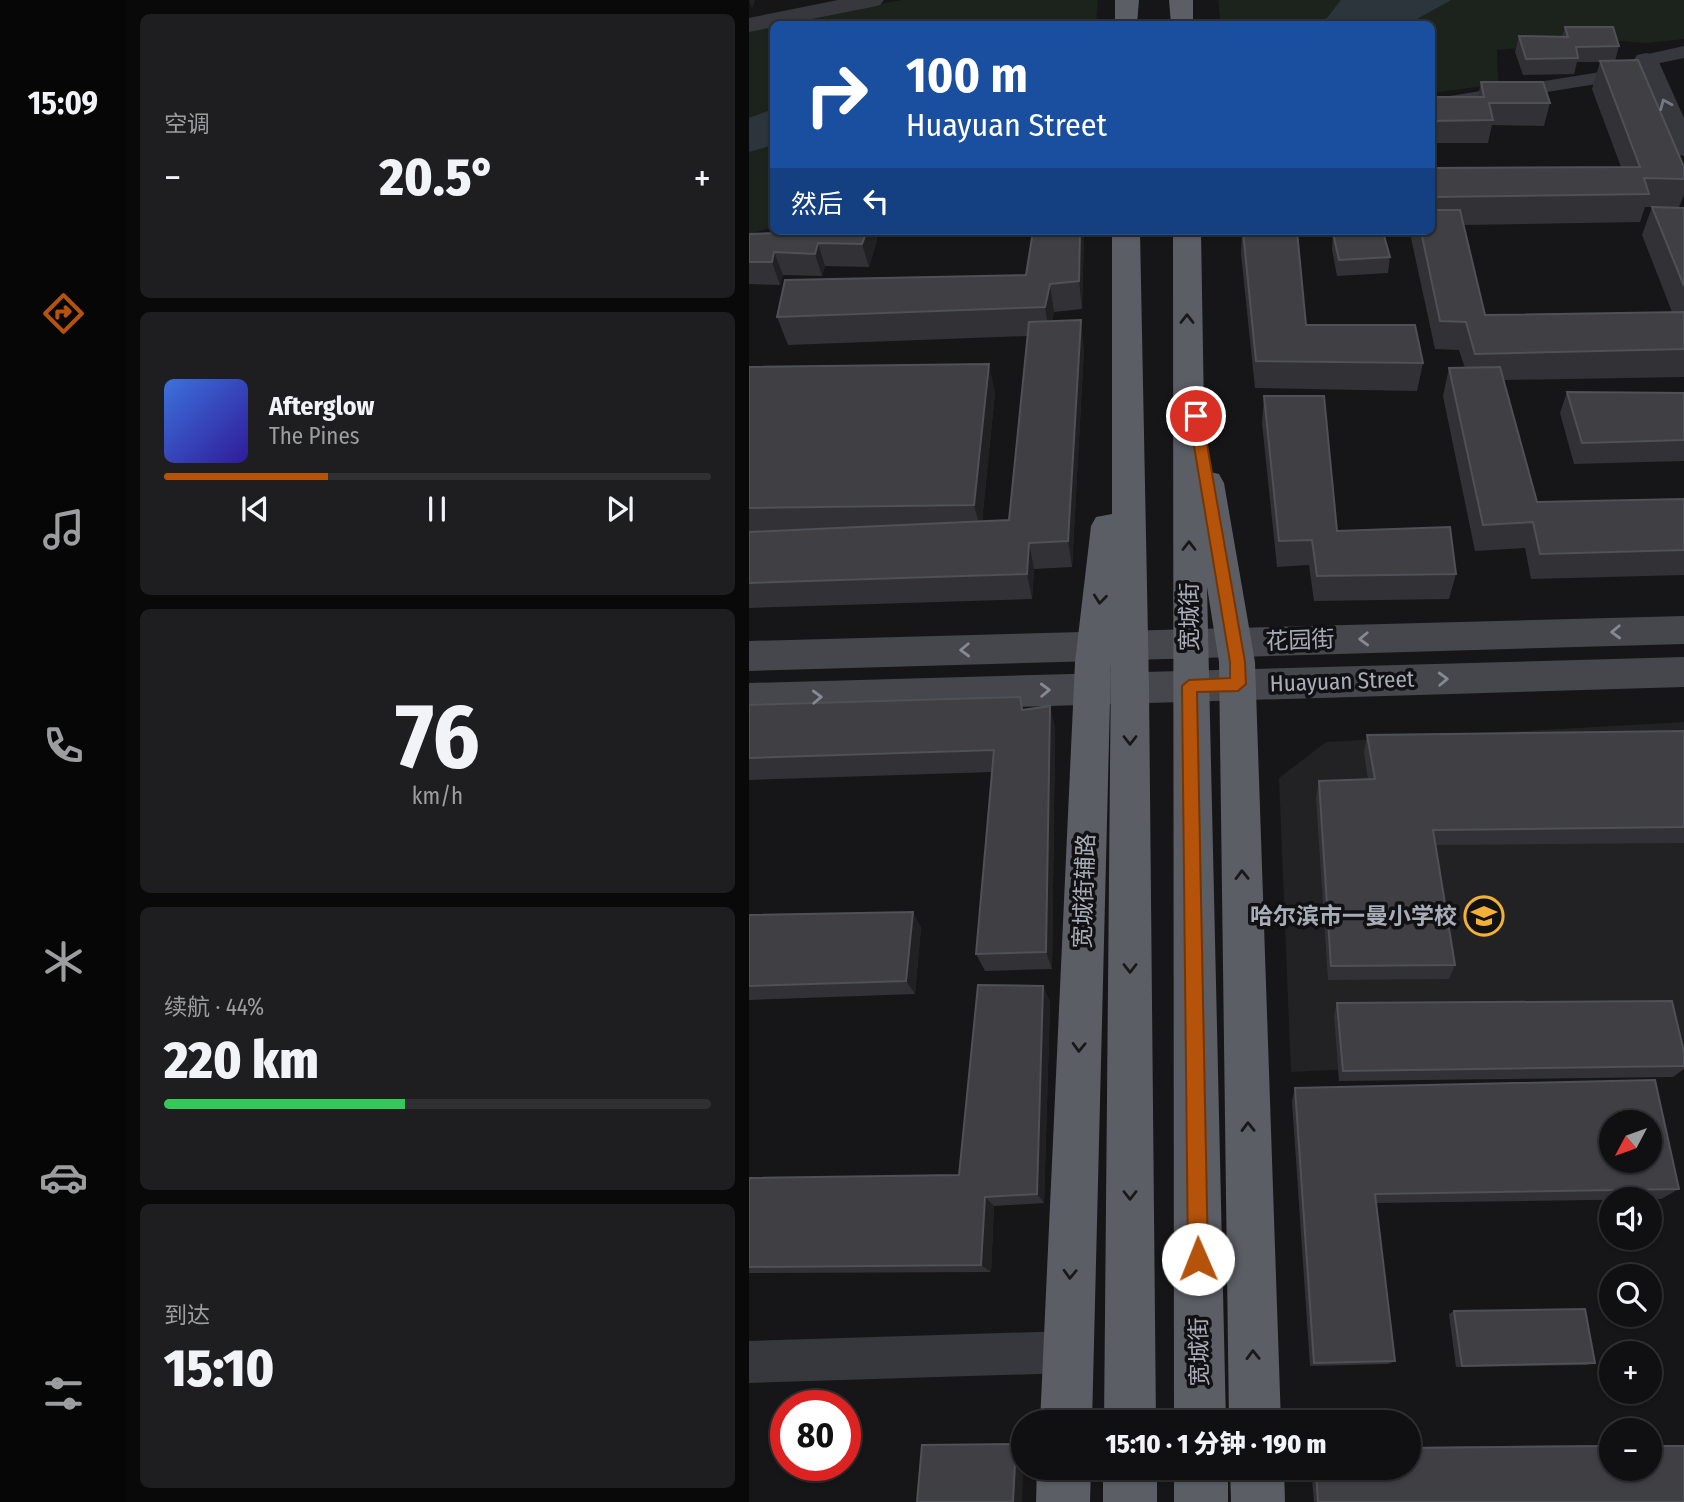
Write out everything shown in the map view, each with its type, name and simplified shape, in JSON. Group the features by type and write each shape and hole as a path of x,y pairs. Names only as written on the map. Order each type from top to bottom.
{"highway":[{"name":"宽城街辅路","path":"1066,1410 1111,688 1127,361 1126,235"},
{"name":"宽城街","path":"1187,235 1189,686 1200,1410"},
{"path":"1187,366 1234,642 1238,684 1255,1410"},
{"path":"1111,688 1130,1410"},
{"path":"1063,1502 1064,1480"},
{"path":"1130,1480 1130,1502"},
{"path":"1201,1480 1201,1502"},
{"path":"1257,1480 1258,1502"}],"main road":[{"name":"花园街","path":"749,656 1684,630"},
{"name":"Huayuan Street","path":"749,699 1684,672"}],"street":[{"path":"749,25 872,0"},
{"path":"1435,104 1649,65 1684,52"},
{"path":"1649,65 1684,148"},
{"path":"749,1362 1068,1352"}],"shaded area":[{"path":"902,0 1098,0 1096,21 778,21"},
{"path":"1218,0 1684,0 1684,39 1645,43 1608,40 1497,50 1498,84 1435,93 1435,21 1221,21"},
{"path":"1341,0 1451,0 1413,21 1320,21 1327,18"},
{"path":"770,22 770,228 749,234 749,26"},
{"path":"770,110 770,146 749,152 749,118"},
{"name":"哈尔滨市一曼小学校","path":"1684,722 1684,1053 1291,1072 1279,778 1326,742"}],"building":[{"path":"1565,27 1613,27 1619,46 1576,47 1578,58 1526,59 1519,36 1568,37"},
{"path":"1638,60 1684,167 1684,179 1644,178 1649,194 1435,197 1435,168 1640,167 1600,61"},
{"path":"1481,82 1543,82 1550,103 1489,103 1493,120 1435,121 1435,97 1484,97"},
{"path":"1652,207 1684,208 1684,286"},
{"path":"1435,210 1460,210 1485,315 1684,312 1684,349 1475,354 1466,322 1440,321 1422,235 1435,235"},
{"path":"749,234 865,235 862,244 818,243 815,254 774,252 772,262 749,262"},
{"path":"1032,235 1080,235 1079,281 1050,284 1045,307 777,317 785,280 1026,275"},
{"path":"1243,235 1297,235 1306,325 1415,325 1423,363 1256,361"},
{"path":"1333,235 1384,235 1390,257 1339,260"},
{"path":"1081,320 1068,541 1029,543 1027,574 749,583 749,532 1009,520 1029,322"},
{"path":"989,364 974,505 749,508 749,367"},
{"path":"1500,367 1537,502 1684,499 1684,550 1540,554 1533,522 1483,525 1449,368"},
{"path":"1567,392 1684,393 1684,440 1582,443"},
{"path":"1264,396 1324,396 1337,531 1450,527 1456,574 1317,576 1312,540 1279,541"},
{"path":"1020,697 1022,710 1050,706 1046,952 976,954 994,750 749,758 749,705"},
{"name":"哈尔滨市一曼小学校","path":"1684,731 1684,827 1433,830 1455,965 1331,966 1319,781 1375,779 1367,735"},
{"path":"913,912 906,981 749,986 749,915"},
{"path":"978,985 1043,986 1037,1194 985,1197 981,1265 749,1267 749,1178 959,1175"},
{"path":"1672,1001 1684,1052 1684,1066 1343,1071 1337,1003"},
{"path":"1655,1080 1662,1110 1599,1110 1599,1173 1662,1173 1663,1116 1679,1189 1599,1187 1599,1190 1375,1194 1395,1361 1314,1363 1295,1088"},
{"path":"1585,1309 1595,1363 1462,1366 1454,1311"},
{"path":"1011,1444 1013,1502 917,1502 922,1445"},
{"path":"1599,1446 1599,1481 1662,1481 1662,1446 1684,1446 1684,1502 1318,1502 1317,1480 1421,1480 1421,1448"}],"place":[{"name":"哈尔滨市一曼小学校","path":"1484,916"}],"route":[{"path":"1196,416 1237,662 1238,684 1189,686 1198,1259"}]}
